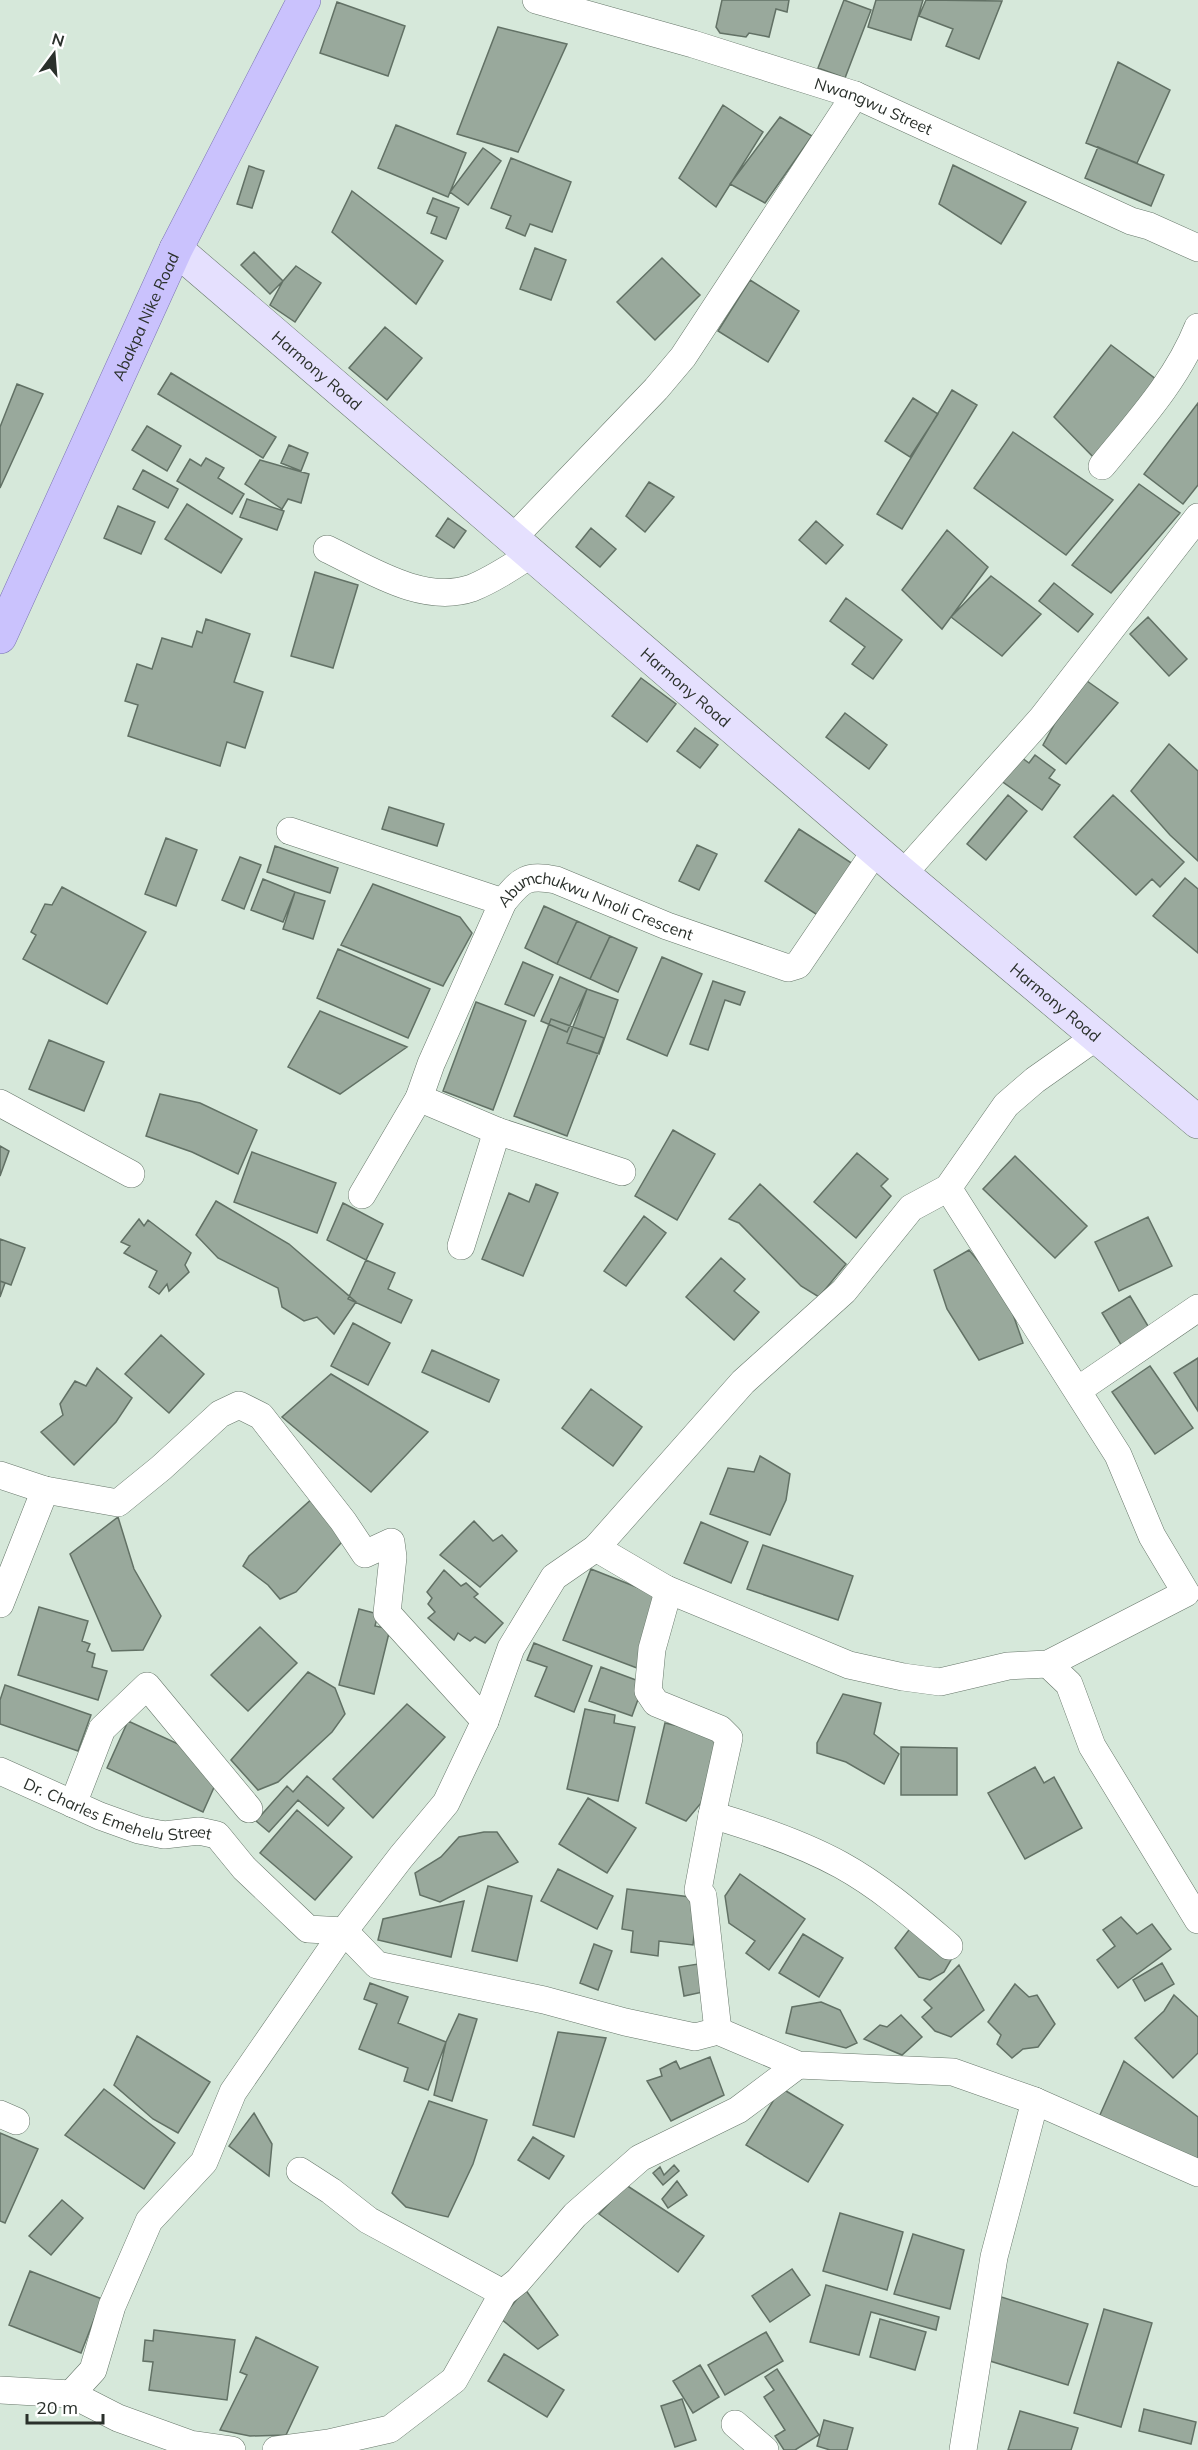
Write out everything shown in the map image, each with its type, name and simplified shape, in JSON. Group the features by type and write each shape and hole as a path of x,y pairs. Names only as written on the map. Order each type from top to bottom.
{"main road":[{"name":"Abakpa Nike Road","path":"0,637 176,249 304,0"},
{"name":"Harmony Road","path":"176,249 903,874 1198,1122"}],"street":[{"name":"Nwangwu Street","path":"536,0 693,44 855,95 1131,221 1149,226 1198,248"},
{"path":"327,549 398,582 426,591 451,592 470,588 496,577 683,357 855,95"},
{"path":"1102,466 1161,394 1192,343 1198,327"},
{"path":"903,874 1042,718 1198,517"},
{"path":"290,831 504,902"},
{"name":"Abumchukwu Nnoli Crescent","path":"362,1195 419,1098 431,1064 504,902 521,881 538,877 556,880 667,926 788,968 798,965 876,850"},
{"path":"71,2394 93,2370 112,2306 149,2220 204,2162 233,2092 344,1931 446,1803 486,1721 511,1648 529,1614 554,1577 596,1548 743,1382 844,1291 911,1208 948,1188 1006,1105 1035,1080 1096,1037"},
{"path":"419,1098 497,1131 622,1172"},
{"path":"0,1103 131,1174"},
{"path":"461,1246 497,1131"},
{"path":"596,1548 666,1589 849,1665 903,1677 940,1682 1008,1666 1048,1664 1192,1587 1152,1536 1118,1455 948,1188"},
{"path":"1078,1390 1198,1308"},
{"path":"0,1475 45,1491 118,1503 161,1468 220,1414 239,1405 261,1416 343,1521 364,1554 391,1542 393,1557 387,1613 486,1721"},
{"path":"0,1605 45,1491"},
{"path":"666,1589 666,1599 652,1649 648,1691 656,1703 720,1729 729,1738 698,1890 703,1896 718,2031"},
{"path":"1048,1664 1069,1684 1092,1746 1198,1920"},
{"path":"73,1804 102,1729 147,1686 249,1809"},
{"name":"Dr. Charles Emehelu Street","path":"0,1771 73,1804 139,1830 164,1835 199,1831 217,1835 244,1868 308,1929 344,1931"},
{"path":"712,1815 762,1830 841,1865 894,1899 949,1946"},
{"path":"344,1931 377,1965 544,2000 625,2022 695,2037 718,2031 798,2065 953,2072 1035,2101 1198,2173"},
{"path":"276,2450 329,2443 390,2429 454,2380 503,2293 518,2281 575,2215 640,2158 738,2110 798,2065"},
{"path":"963,2450 994,2257 1035,2101"},
{"path":"300,2171 331,2191 368,2220 503,2293"},
{"path":"0,2390 71,2394 118,2418 179,2441 232,2450"},
{"path":"735,2424 765,2450"}],"building":[{"path":"722,0 789,0 787,12 776,9 769,37 749,33 746,37 720,33 716,27"},
{"path":"844,0 871,10 845,78 818,68"},
{"path":"876,0 923,0 911,40 868,27"},
{"path":"926,0 1002,1 979,59 946,46 953,29 919,16"},
{"path":"337,2 405,26 388,76 320,53"},
{"path":"498,27 567,44 518,152 457,134"},
{"path":"1118,62 1170,90 1137,163 1086,143"},
{"path":"723,105 763,132 716,207 679,178"},
{"path":"780,117 812,136 765,203 730,184"},
{"path":"396,125 466,153 448,197 378,168"},
{"path":"1098,147 1164,175 1151,206 1085,178"},
{"path":"483,148 501,161 468,205 450,192"},
{"path":"511,158 571,182 552,232 530,224 525,236 506,228 511,216 491,208"},
{"path":"953,165 1026,202 1001,244 939,204"},
{"path":"249,166 264,171 252,208 237,204"},
{"path":"352,191 443,261 416,304 332,232"},
{"path":"433,198 459,208 446,239 431,233 437,217 427,213"},
{"path":"535,248 566,260 551,300 520,289"},
{"path":"254,252 283,281 270,294 241,265"},
{"path":"662,258 700,295 655,340 617,302"},
{"path":"296,266 321,283 295,322 270,305 283,281"},
{"path":"750,280 799,311 768,362 718,331"},
{"path":"385,327 422,358 387,400 349,368"},
{"path":"1111,345 1165,386 1102,466 1054,417"},
{"path":"171,373 276,437 263,458 158,394"},
{"path":"17,384 43,394 0,488 0,427"},
{"path":"952,390 977,405 902,529 877,514"},
{"path":"913,398 938,414 910,457 885,441"},
{"path":"1198,403 1198,485 1183,504 1144,474"},
{"path":"147,426 181,446 167,471 132,450"},
{"path":"1013,432 1113,500 1066,555 974,488"},
{"path":"289,445 308,453 301,471 281,463"},
{"path":"206,458 224,468 218,478 244,494 232,514 177,481 190,459 201,466"},
{"path":"260,460 309,474 301,503 288,499 282,509 245,484"},
{"path":"143,470 178,489 168,508 133,489"},
{"path":"649,482 674,497 645,532 626,516"},
{"path":"1139,484 1180,513 1111,593 1072,565"},
{"path":"247,499 284,511 277,530 240,517"},
{"path":"187,504 242,539 221,573 165,539"},
{"path":"118,506 155,522 141,554 104,538"},
{"path":"448,518 466,531 454,548 436,536"},
{"path":"816,521 843,545 826,564 799,540"},
{"path":"591,528 616,549 600,567 576,547"},
{"path":"947,530 988,567 942,629 902,590"},
{"path":"315,572 358,585 333,668 291,656"},
{"path":"991,576 1041,614 1002,656 951,617"},
{"path":"1054,583 1093,614 1078,632 1039,601"},
{"path":"846,598 902,640 873,679 852,664 865,647 830,621"},
{"path":"1148,617 1187,659 1169,676 1130,634"},
{"path":"206,619 250,634 234,682 263,692 245,748 227,742 220,766 128,736 138,705 125,701 137,664 152,669 162,638 192,647 197,631 202,633"},
{"path":"641,678 676,704 647,742 612,716"},
{"path":"1087,681 1118,703 1066,764 1043,745 1055,723"},
{"path":"845,713 887,745 869,769 826,737"},
{"path":"695,728 718,745 700,768 677,751"},
{"path":"1169,744 1198,771 1198,861 1170,835 1131,791"},
{"path":"1018,755 1029,763 1035,755 1055,770 1049,778 1060,785 1042,810 1000,780"},
{"path":"1008,795 1027,811 986,860 967,844"},
{"path":"1113,795 1184,862 1160,887 1152,879 1136,895 1074,837"},
{"path":"389,807 444,824 437,846 382,829"},
{"path":"799,829 853,864 819,916 765,881"},
{"path":"166,838 197,850 176,906 145,894"},
{"path":"697,845 717,854 699,890 679,881"},
{"path":"275,846 338,868 330,893 267,872"},
{"path":"240,857 261,865 244,909 222,900"},
{"path":"1185,878 1198,889 1198,953 1153,916"},
{"path":"263,879 295,892 283,922 251,910"},
{"path":"373,884 460,917 472,933 443,986 341,945"},
{"path":"62,887 146,932 107,1004 23,959 36,935 31,932 45,904 52,905"},
{"path":"295,892 325,901 313,939 283,929"},
{"path":"544,906 577,921 557,964 525,948"},
{"path":"577,921 610,936 590,979 557,964"},
{"path":"610,936 637,948 618,992 590,979"},
{"path":"338,949 430,989 408,1038 317,998"},
{"path":"662,957 702,974 667,1056 627,1039"},
{"path":"523,962 553,975 534,1016 505,1004"},
{"path":"560,977 587,989 567,1032 541,1021"},
{"path":"713,981 745,992 740,1005 725,1000 708,1050 690,1044"},
{"path":"587,989 618,1000 599,1054 567,1043"},
{"path":"476,1002 526,1021 493,1110 443,1091"},
{"path":"320,1011 407,1047 340,1094 288,1067"},
{"path":"551,1019 604,1038 567,1136 514,1116"},
{"path":"49,1040 104,1062 84,1111 29,1089"},
{"path":"160,1094 200,1103 257,1130 238,1174 192,1152 146,1136"},
{"path":"673,1130 715,1154 677,1220 635,1196"},
{"path":"0,1146 9,1151 0,1176"},
{"path":"252,1152 336,1183 317,1233 234,1202"},
{"path":"857,1153 888,1179 881,1186 891,1196 856,1238 814,1202"},
{"path":"1015,1156 1087,1226 1055,1258 983,1189"},
{"path":"536,1184 558,1193 523,1276 482,1259 509,1193 529,1202"},
{"path":"760,1184 846,1264 819,1297 801,1286 739,1223 729,1219"},
{"path":"216,1201 289,1244 356,1302 334,1334 317,1317 304,1321 282,1307 278,1288 218,1258 196,1235"},
{"path":"343,1203 383,1224 366,1260 327,1240"},
{"path":"644,1216 666,1233 626,1286 604,1271"},
{"path":"1148,1217 1172,1266 1119,1291 1095,1242"},
{"path":"139,1219 144,1226 148,1220 191,1253 185,1265 189,1272 169,1291 167,1284 159,1294 149,1287 157,1271 124,1253 130,1246 121,1242"},
{"path":"0,1239 25,1248 11,1285 0,1281"},
{"path":"969,1250 1006,1294 1023,1343 979,1360 947,1309 934,1270"},
{"path":"721,1258 745,1279 734,1291 759,1312 734,1340 686,1297"},
{"path":"366,1260 395,1273 388,1289 412,1300 401,1323 348,1299"},
{"path":"0,1281 5,1283 0,1297"},
{"path":"1130,1296 1151,1331 1123,1348 1102,1313"},
{"path":"353,1323 390,1343 368,1385 331,1366"},
{"path":"161,1335 204,1374 169,1413 125,1374"},
{"path":"432,1350 499,1380 489,1402 422,1372"},
{"path":"1198,1358 1198,1411 1174,1373"},
{"path":"1150,1366 1193,1428 1155,1454 1112,1392"},
{"path":"97,1368 132,1398 116,1422 74,1465 41,1432 63,1415 60,1404 75,1381 86,1386"},
{"path":"331,1374 428,1432 371,1492 282,1417"},
{"path":"591,1389 642,1427 613,1466 562,1428"},
{"path":"760,1456 790,1474 786,1500 770,1535 710,1514 728,1468 754,1472"},
{"path":"314,1497 342,1542 296,1592 280,1599 268,1585 243,1566 249,1556"},
{"path":"118,1517 134,1569 161,1616 143,1650 112,1651 70,1554"},
{"path":"474,1521 493,1541 502,1535 517,1551 480,1587 440,1555"},
{"path":"701,1522 748,1542 731,1583 684,1563"},
{"path":"763,1545 853,1576 838,1620 747,1589"},
{"path":"591,1569 664,1598 637,1668 563,1640"},
{"path":"444,1570 461,1586 466,1583 478,1594 474,1597 503,1623 485,1643 475,1637 470,1641 458,1633 454,1640 428,1618 435,1612 428,1604 432,1598 427,1592"},
{"path":"39,1607 88,1621 82,1641 90,1644 87,1651 95,1654 92,1667 107,1671 98,1700 18,1675"},
{"path":"359,1609 378,1614 375,1626 390,1629 374,1694 339,1685"},
{"path":"260,1627 297,1663 248,1711 211,1675"},
{"path":"534,1643 592,1666 574,1712 535,1696 547,1667 527,1660"},
{"path":"601,1667 644,1683 632,1716 589,1701"},
{"path":"308,1672 335,1688 345,1714 332,1732 278,1782 258,1790 231,1760"},
{"path":"5,1685 91,1715 78,1751 0,1724 0,1700"},
{"path":"843,1694 881,1703 874,1734 899,1754 884,1784 846,1762 817,1753 817,1743"},
{"path":"407,1704 445,1737 373,1818 333,1779"},
{"path":"585,1709 615,1715 614,1723 635,1727 618,1801 567,1789"},
{"path":"128,1721 224,1765 203,1812 107,1768"},
{"path":"665,1723 719,1735 701,1803 686,1821 646,1803"},
{"path":"901,1747 957,1748 957,1795 901,1795"},
{"path":"1035,1767 1044,1783 1054,1777 1082,1828 1025,1859 988,1793"},
{"path":"307,1776 344,1808 328,1826 298,1800 269,1832 256,1821 287,1786 293,1792"},
{"path":"588,1798 636,1828 607,1873 559,1844"},
{"path":"297,1810 352,1857 315,1900 260,1853"},
{"path":"497,1832 518,1862 440,1902 420,1895 415,1873 441,1857 459,1837"},
{"path":"558,1869 613,1896 597,1929 541,1901"},
{"path":"740,1874 805,1919 769,1970 746,1953 755,1941 729,1923 725,1896"},
{"path":"488,1886 532,1896 517,1961 472,1951"},
{"path":"627,1889 698,1898 693,1945 659,1941 658,1956 631,1952 633,1931 622,1929"},
{"path":"464,1901 451,1957 378,1940 383,1919"},
{"path":"1121,1917 1137,1934 1152,1924 1171,1949 1118,1988 1097,1960 1115,1946 1103,1930"},
{"path":"912,1926 951,1960 944,1972 930,1980 919,1977 895,1948"},
{"path":"803,1934 843,1958 819,1997 779,1973"},
{"path":"594,1944 612,1951 598,1990 580,1983"},
{"path":"1162,1963 1174,1984 1145,2001 1133,1980"},
{"path":"698,1964 703,1992 684,1996 679,1967"},
{"path":"959,1965 984,2010 951,2037 935,2031 922,2017 932,2008 924,2000"},
{"path":"370,1983 408,1997 398,2023 446,2042 428,2090 404,2081 408,2068 359,2049 377,2004 364,1999"},
{"path":"1015,1984 1029,1997 1037,1995 1055,2024 1038,2047 1023,2049 1012,2058 997,2044 1001,2035 988,2022"},
{"path":"1174,1995 1198,2017 1198,2053 1173,2078 1135,2038 1164,2011"},
{"path":"821,2002 840,2010 857,2043 846,2048 786,2033 792,2007"},
{"path":"459,2014 477,2019 452,2101 434,2095 446,2042"},
{"path":"901,2015 922,2037 902,2055 864,2039 880,2025 887,2027"},
{"path":"558,2032 606,2038 574,2137 533,2125"},
{"path":"137,2036 210,2082 178,2133 153,2119 114,2085"},
{"path":"710,2057 724,2095 671,2121 647,2081 662,2076 660,2069 676,2061 680,2069"},
{"path":"1124,2061 1198,2117 1198,2160 1099,2117"},
{"path":"781,2088 843,2125 808,2182 746,2145"},
{"path":"104,2089 175,2143 144,2189 65,2135"},
{"path":"429,2101 487,2120 473,2164 448,2217 406,2207 392,2193"},
{"path":"254,2113 272,2144 269,2176 229,2146"},
{"path":"0,2133 38,2149 5,2223 0,2221"},
{"path":"533,2137 564,2156 549,2179 518,2160"},
{"path":"674,2165 679,2171 663,2185 653,2173 660,2167 664,2175"},
{"path":"677,2181 687,2195 668,2208 662,2199"},
{"path":"626,2185 704,2236 678,2272 599,2214"},
{"path":"62,2200 83,2218 51,2255 29,2236"},
{"path":"840,2213 903,2232 887,2290 823,2271"},
{"path":"913,2234 964,2250 950,2309 894,2294"},
{"path":"792,2269 810,2295 770,2322 752,2296"},
{"path":"30,2271 102,2299 81,2353 9,2325"},
{"path":"826,2285 939,2317 936,2330 871,2312 859,2355 810,2342"},
{"path":"525,2289 558,2335 538,2349 501,2319"},
{"path":"995,2295 1088,2324 1068,2385 980,2358"},
{"path":"1104,2309 1152,2323 1121,2427 1074,2413"},
{"path":"880,2319 926,2332 915,2370 870,2357"},
{"path":"154,2330 235,2340 227,2400 149,2390 153,2362 143,2361 145,2340 153,2341"},
{"path":"766,2332 783,2361 725,2395 708,2365"},
{"path":"256,2337 318,2367 286,2435 250,2436 220,2430 247,2375 240,2372"},
{"path":"504,2354 564,2390 547,2417 488,2381"},
{"path":"700,2365 719,2397 693,2413 673,2381"},
{"path":"777,2369 819,2435 795,2450 784,2450 775,2436 785,2430 764,2397 774,2390 765,2377"},
{"path":"682,2399 696,2440 675,2447 661,2406"},
{"path":"1144,2409 1196,2422 1191,2444 1139,2431"},
{"path":"1020,2411 1078,2428 1071,2450 1008,2450"},
{"path":"824,2420 853,2428 847,2450 830,2450 817,2446"}]}
